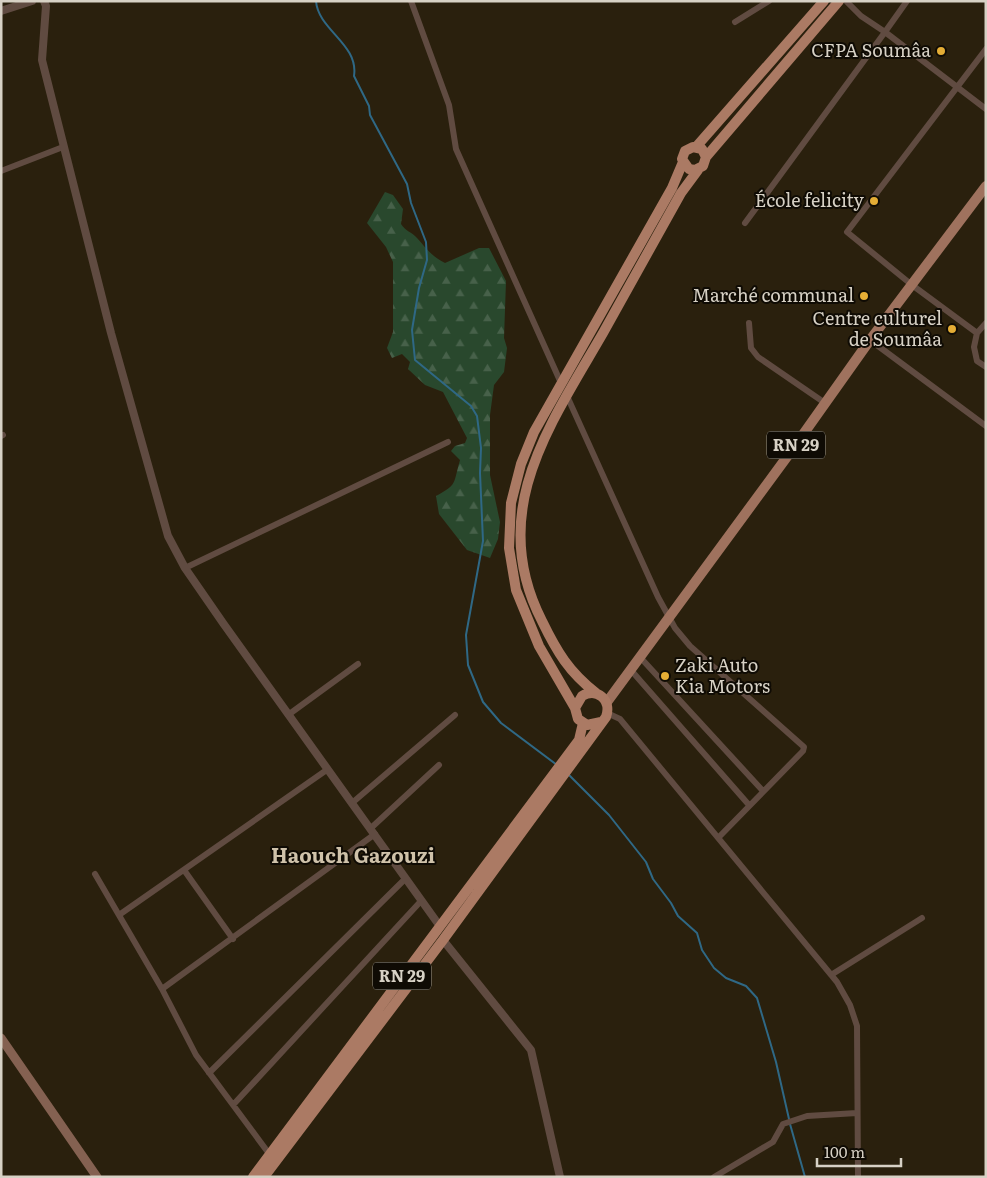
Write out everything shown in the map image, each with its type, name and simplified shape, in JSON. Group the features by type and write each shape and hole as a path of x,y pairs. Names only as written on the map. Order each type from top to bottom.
{"highway":[{"path":"604,718 594,725 583,724 578,719 575,708 528,624 516,590 509,548 511,504 521,464 534,432 672,188 683,162 685,151 696,147 824,1"},
{"path":"566,763 604,718 607,702 571,671 550,638 527,588 521,550 522,508 527,481 547,430 681,194 703,166 706,157 839,1"},
{"path":"696,147 702,149 706,157"},
{"path":"683,162 689,169 698,170"},
{"path":"575,708 582,696 596,693"},
{"name":"RN 29","path":"253,1177 439,925 556,778 581,736 583,724"},
{"path":"264,1177 443,940 556,778"}],"main road":[{"name":"RN 29","path":"607,702 629,669 825,404 870,340 986,186"},
{"path":"1,1038 97,1177"}],"street":[{"path":"1,11 32,1"},
{"path":"45,1 42,60 62,147 162,518 176,552 185,568 288,715 439,925"},
{"path":"410,1 449,105 456,150 561,383"},
{"path":"735,22 769,1"},
{"path":"846,1 861,16 986,109"},
{"path":"745,223 906,1"},
{"path":"977,333 912,285 847,232 986,49"},
{"path":"1,170 62,147"},
{"path":"749,323 751,348 758,357 825,404"},
{"path":"986,323 977,333 974,347 977,360 986,367"},
{"path":"870,340 986,426"},
{"path":"567,396 668,618 690,646 803,745 803,752 719,837"},
{"path":"185,568 448,442"},
{"path":"639,656 763,791"},
{"path":"288,715 358,664"},
{"path":"629,669 749,805"},
{"path":"352,803 455,715"},
{"path":"604,718 620,719 831,975 850,1005 856,1021 858,1177"},
{"path":"162,989 233,939 373,831 439,765"},
{"path":"119,915 328,769"},
{"path":"184,870 233,939"},
{"path":"95,874 162,989 196,1055 270,1155"},
{"path":"209,1073 405,878"},
{"path":"234,1105 421,901"},
{"path":"831,975 922,918"},
{"path":"443,940 531,1050 560,1177"},
{"path":"714,1177 773,1142 783,1124 807,1116 858,1113"}],"green space":[{"path":"385,192 393,195 403,209 401,224 429,252 445,263 479,248 489,248 506,281 504,338 507,348 504,372 494,385 490,415 490,475 500,522 498,539 490,558 467,550 439,514 436,496 448,489 454,482 460,460 451,451 455,446 465,443 467,438 443,392 425,385 408,369 410,362 402,354 392,358 387,348 393,332 393,262 386,247 367,223"}],"waterway":[{"path":"316,1 318,11 323,20 345,46 350,55 354,65 354,76 369,106 370,115 407,184 411,203 426,242 427,260 419,288 412,330 415,360 471,406 477,416 481,448 480,473 483,541 466,635 468,665 483,702 501,723 557,765"},
{"path":"568,774 609,815 646,862 653,879 678,916 697,933 702,950 714,968 726,978 746,986 757,998 776,1062 789,1119"},
{"path":"790,1124 805,1177"}],"place":[{"name":"CFPA Soumâa","path":"941,51"},
{"name":"École felicity","path":"874,201"},
{"name":"Marché communal","path":"864,296"},
{"name":"Centre culturel de Soumâa","path":"952,329"},
{"name":"Zaki Auto Kia Motors","path":"665,676"}],"district":[{"name":"Haouch Gazouzi","path":"353,856"}]}
